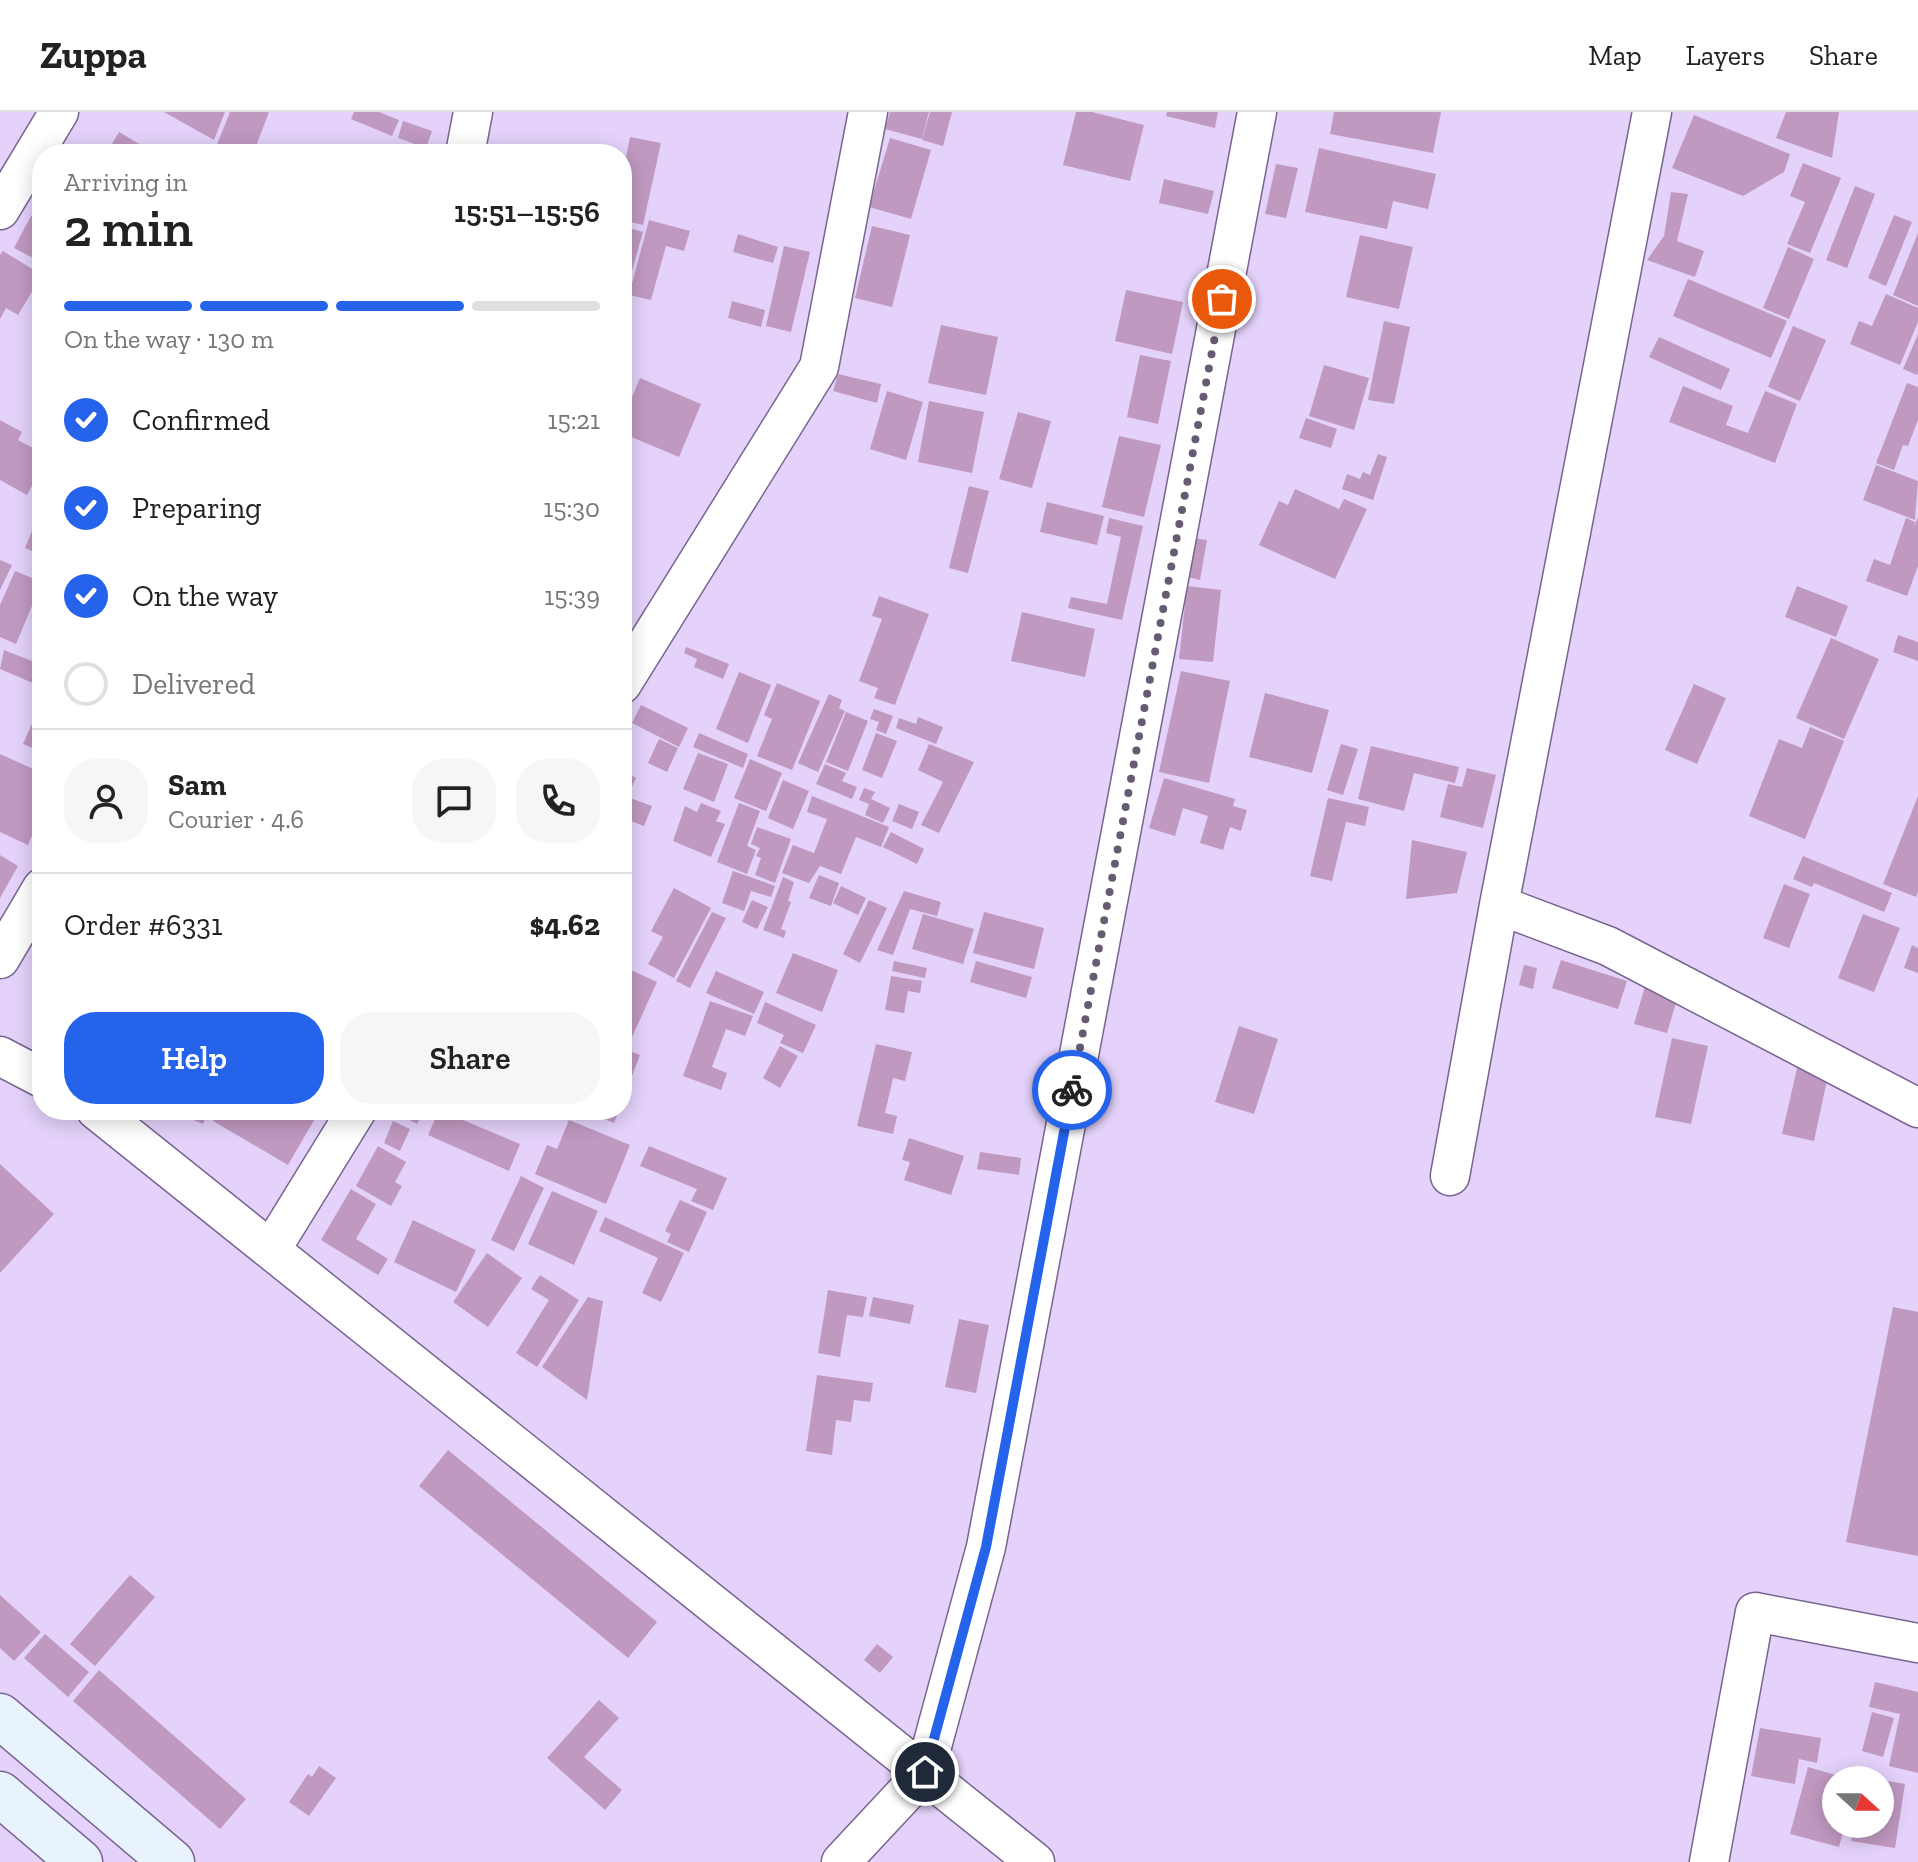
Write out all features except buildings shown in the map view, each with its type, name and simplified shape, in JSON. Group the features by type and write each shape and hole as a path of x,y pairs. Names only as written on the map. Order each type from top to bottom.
{"main road":[{"path":"0,1716 172,1862"},
{"path":"0,1794 80,1862"}],"street":[{"path":"40,144 59,112"},
{"path":"467,144 473,112"},
{"path":"632,668 819,367 868,112"},
{"path":"841,1862 925,1772 986,1547 1257,112"},
{"path":"1450,1176 1499,905 1652,112"},
{"path":"0,210 32,157"},
{"path":"0,959 32,905"},
{"path":"1499,905 1608,946 1918,1108"},
{"path":"0,1056 32,1073"},
{"path":"109,1120 1035,1862"},
{"path":"272,1248 351,1120"},
{"path":"1709,1862 1755,1612 1918,1643"}],"way so far":[{"path":"1072,1090 1222,299"}],"route":[{"path":"925,1772 986,1547 1072,1090"}]}
